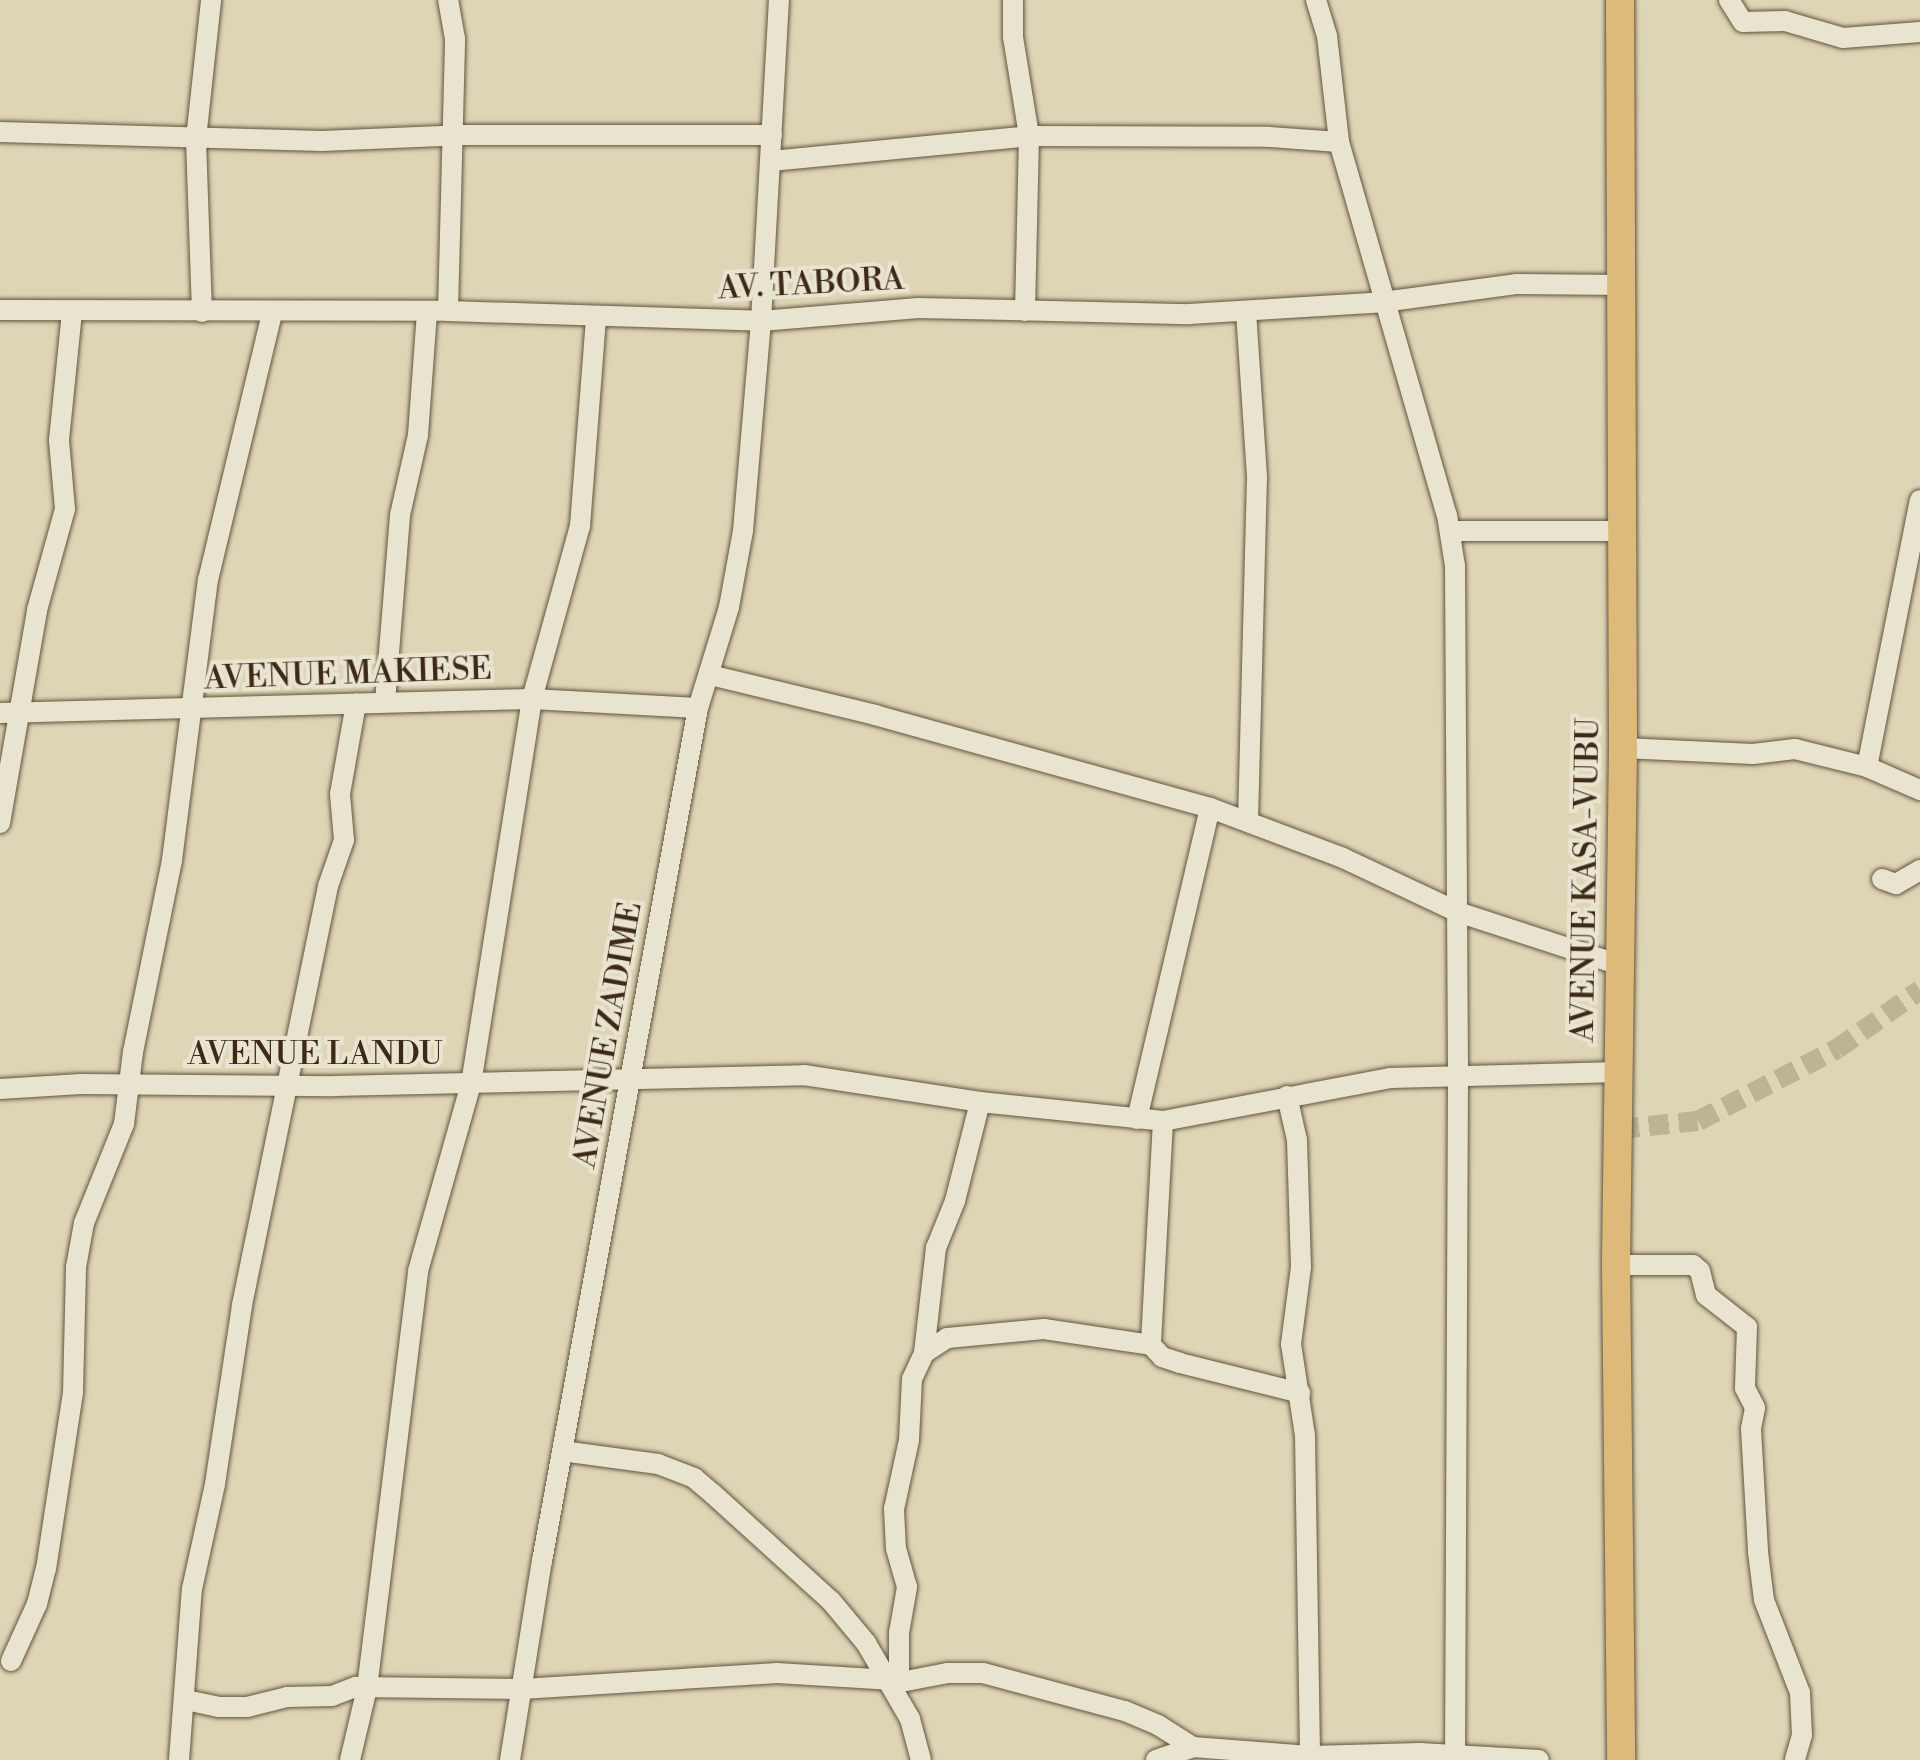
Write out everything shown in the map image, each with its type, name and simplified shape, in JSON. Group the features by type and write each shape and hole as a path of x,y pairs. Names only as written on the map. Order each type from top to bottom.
{"highway":[{"name":"AVENUE KASA-VUBU","path":"1620,0 1623,748 1616,1265 1621,1760"}],"street":[{"path":"202,312 196,138 211,0"},
{"path":"385,702 400,515 418,435 438,311 455,39 448,0"},
{"name":"AVENUE ZADIME","path":"510,1760 562,1451 698,708 710,676 743,530 762,321 778,0"},
{"path":"1013,0 1012,38 1029,136 1026,310"},
{"path":"1316,0 1327,36 1339,142 1380,274 1383,302 1450,531 1455,566 1455,1758"},
{"path":"1730,0 1743,22 1785,21 1843,38 1920,32"},
{"path":"0,132 322,141 451,136 772,135"},
{"path":"771,161 1029,136 1270,136 1339,142"},
{"name":"AV. TABORA","path":"0,310 272,314 438,311 762,321 918,308 1246,311 1383,302 1516,284 1624,284"},
{"path":"0,823 8,713 65,509 59,440 72,311"},
{"path":"1246,311 1257,477 1248,821"},
{"path":"11,1661 37,1604 52,1530 73,1392 72,1306 84,1223 124,1124 172,860 208,580 272,314"},
{"path":"350,1760 367,1688 418,1272 471,1084 532,699 580,526 596,318"},
{"path":"1867,767 1920,500"},
{"path":"1450,531 1621,530"},
{"path":"710,676 875,714 1210,808 1343,858 1458,912 1620,965"},
{"name":"AVENUE MAKIESE","path":"8,713 532,699 698,708"},
{"path":"178,1760 186,1700 192,1588 215,1484 242,1304 328,886 344,840 340,794 356,703"},
{"path":"1623,748 1753,754 1795,748 1867,767 1920,790"},
{"path":"1137,1119 1210,808"},
{"path":"1882,879 1886,884 1896,884 1920,870"},
{"name":"AVENUE LANDU","path":"0,1088 630,1082 804,1075 980,1102 1163,1121 1391,1078 1619,1072"},
{"path":"1287,1096 1296,1140 1302,1267 1291,1344 1300,1392 1307,1484 1310,1758"},
{"path":"890,1681 900,1666 899,1633 908,1586 896,1549 894,1509 909,1440 912,1379 924,1353 930,1274 980,1102"},
{"path":"1151,1345 1163,1121"},
{"path":"1616,1265 1693,1265 1700,1270 1706,1296 1746,1328 1746,1388 1755,1408 1750,1429 1764,1600 1800,1693 1802,1735 1794,1760"},
{"path":"924,1353 948,1338 1044,1329 1151,1345 1162,1357 1198,1369 1300,1392"},
{"path":"562,1451 658,1464 694,1478 831,1601 890,1681 910,1718 921,1760"},
{"path":"186,1700 218,1707 247,1707 287,1697 320,1698 367,1688 522,1688 825,1672 890,1681 984,1673 1125,1712 1158,1725 1193,1747"},
{"path":"1156,1760 1193,1747 1310,1758 1539,1760"}],"tunnel":[{"path":"1619,1129 1698,1121 1837,1049 1920,990"}]}
